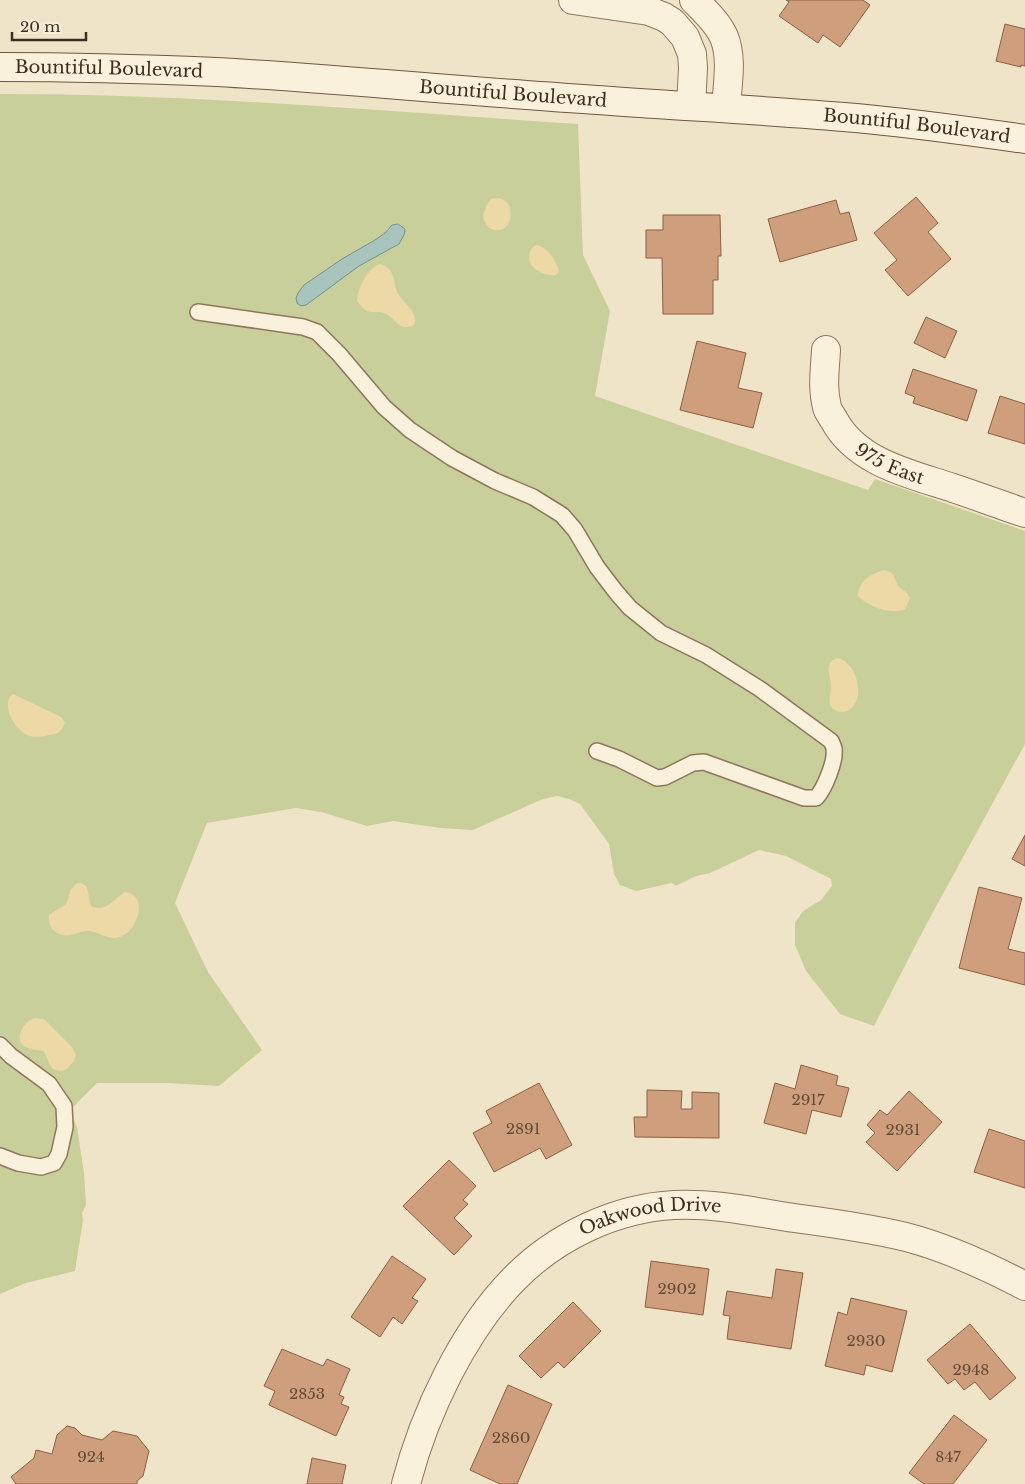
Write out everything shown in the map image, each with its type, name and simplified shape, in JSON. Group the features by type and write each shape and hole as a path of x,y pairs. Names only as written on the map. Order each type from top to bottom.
{"street":[{"path":"574,0 649,11 672,22 686,37 692,54 692,106"},
{"path":"694,0 716,24 723,36 727,49 726,108"},
{"name":"Bountiful Boulevard","path":"0,67 218,72 340,80 584,100 857,118 1025,139"},
{"name":"975 East","path":"826,350 824,380 827,408 845,436 856,446 878,461 902,472 1025,513"},
{"name":"Oakwood Drive","path":"406,1484 415,1452 437,1397 464,1347 496,1298 522,1271 562,1240 588,1227 617,1216 673,1205 701,1205 861,1227 907,1237 950,1251 992,1268 1025,1286"}],"lane":[{"path":"198,312 303,327 317,332 339,354 384,407 410,430 452,458 495,481 533,496 562,515 575,530 616,592 630,608 661,633 706,655 760,688 831,741 834,748 833,758 822,792 816,798 804,798 704,762 693,762 665,777 657,778 619,759 597,751"},
{"path":"0,1045 11,1056 49,1084 64,1106 65,1126 54,1162 41,1167 0,1156"}],"green space":[{"path":"0,94 217,100 578,124 583,255 610,311 595,396 868,490 875,479 1025,531 1025,744 926,925 874,1026 840,1014 806,971 795,945 795,923 803,911 821,900 832,886 831,879 786,856 759,850 710,873 696,876 676,886 672,883 636,891 620,885 614,874 609,844 580,804 557,796 543,799 473,830 440,828 393,821 367,826 321,812 296,808 207,823 175,903 208,972 262,1050 219,1086 167,1083 97,1083 71,1109 77,1127 84,1173 86,1205 82,1213 83,1220 75,1271 26,1283 0,1294"}],"sand":[{"path":"497,198 509,204 510,220 506,227 500,230 493,230 487,226 484,219 485,210 491,199"},
{"path":"535,245 547,250 556,262 559,271 556,275 537,271 533,267 529,257"},
{"path":"379,264 387,267 392,273 398,294 413,312 414,325 409,327 401,326 390,316 382,312 365,310 357,301 359,290 364,280 370,271"},
{"path":"884,570 893,574 898,586 910,598 905,609 893,611 880,609 868,604 858,596 860,586 866,579"},
{"path":"837,658 844,661 850,667 858,684 856,702 851,708 843,712 835,710 830,705 829,664"},
{"path":"13,694 61,717 65,723 60,731 56,734 38,737 24,733 14,723 8,710 9,698"},
{"path":"77,883 85,885 92,907 97,908 110,904 125,892 132,894 137,899 139,905 133,927 118,938 89,931 72,935 61,935 54,931 51,928 49,915 66,904 71,889"},
{"path":"31,1019 44,1019 72,1047 76,1055 74,1061 67,1069 61,1071 53,1069 44,1051 34,1050 21,1043 20,1034 24,1026"}],"water":[{"path":"398,224 405,229 399,244 359,266 306,305 301,306 297,303 296,298 304,285 342,259 375,240 392,225"}],"building":[{"path":"786,0 863,0 870,5 840,47 823,35 818,43 779,16 789,2"},
{"path":"1005,24 1025,29 1025,66 1021,65 1021,67 996,61"},
{"path":"916,197 938,223 928,232 951,259 908,296 885,270 897,260 874,233"},
{"path":"836,200 840,214 849,212 857,240 780,262 768,219"},
{"path":"663,215 720,215 721,256 718,256 718,280 713,280 713,314 663,314 662,258 646,258 646,230 663,230"},
{"path":"926,317 957,331 945,358 914,343"},
{"path":"697,341 746,353 738,388 762,393 753,428 680,410"},
{"path":"913,369 977,390 967,421 913,403 915,397 905,393"},
{"path":"1000,396 1025,404 1025,444 988,433"},
{"path":"1025,835 1025,866 1012,859"},
{"path":"979,887 1022,898 1008,949 1025,953 1025,985 959,968"},
{"path":"801,1065 838,1076 836,1085 849,1088 841,1117 812,1110 806,1134 764,1123 775,1083 795,1089"},
{"path":"539,1083 572,1145 546,1159 540,1148 494,1172 473,1133 492,1123 486,1111"},
{"path":"647,1090 682,1091 681,1109 692,1109 692,1092 719,1093 719,1138 635,1137 634,1117 647,1117"},
{"path":"909,1091 942,1122 897,1171 866,1142 875,1133 867,1125 880,1110 887,1115"},
{"path":"989,1129 1025,1141 1025,1188 974,1172"},
{"path":"449,1160 476,1186 463,1200 468,1204 454,1218 472,1236 454,1255 403,1206"},
{"path":"392,1256 426,1279 412,1298 418,1301 402,1324 393,1317 380,1337 351,1317"},
{"path":"651,1261 709,1269 703,1315 645,1307"},
{"path":"776,1269 803,1273 791,1349 727,1339 730,1316 723,1315 727,1291 772,1298"},
{"path":"851,1298 907,1311 892,1372 866,1365 864,1375 825,1366 838,1312 847,1315"},
{"path":"573,1302 601,1331 564,1368 558,1362 541,1378 519,1356"},
{"path":"970,1324 1016,1378 990,1400 975,1382 964,1390 955,1379 948,1384 927,1360"},
{"path":"282,1349 323,1366 327,1359 350,1369 339,1395 344,1397 341,1404 349,1407 336,1436 269,1405 275,1391 264,1386"},
{"path":"508,1385 552,1404 517,1484 500,1484 470,1470"},
{"path":"954,1415 987,1440 953,1484 924,1484 909,1473"},
{"path":"67,1426 75,1428 82,1435 102,1440 113,1431 137,1436 149,1451 143,1476 137,1481 137,1484 16,1484 11,1477 34,1458 36,1450 52,1454 57,1435"},
{"path":"312,1458 346,1465 342,1484 307,1484"}]}
